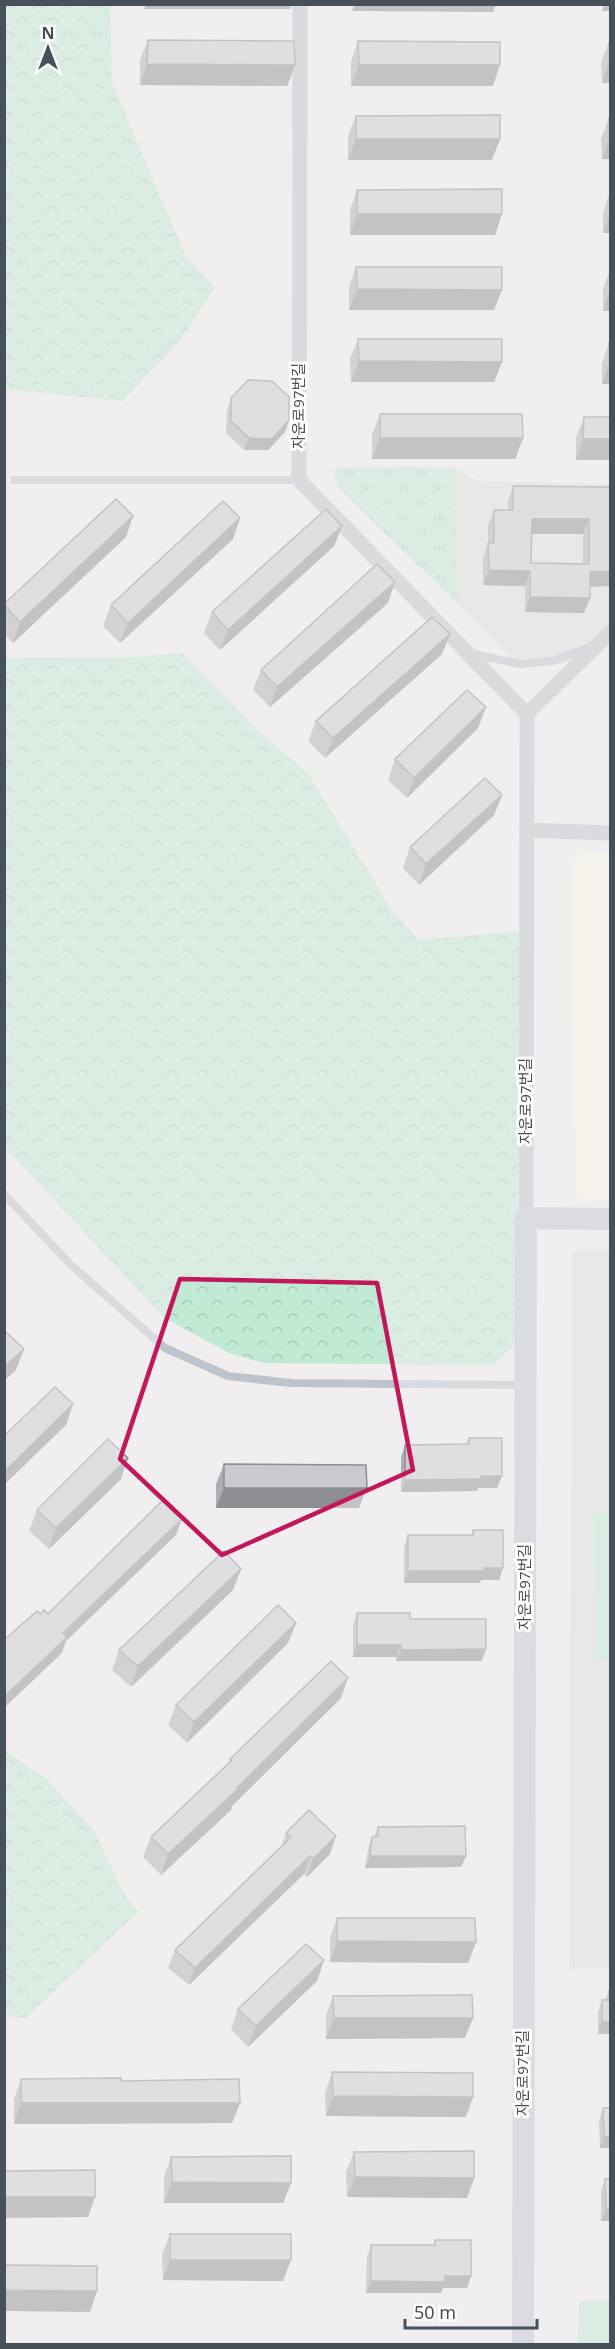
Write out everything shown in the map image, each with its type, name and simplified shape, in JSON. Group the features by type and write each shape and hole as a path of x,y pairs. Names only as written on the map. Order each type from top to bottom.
{"street":[{"name":"자운로97번길","path":"298,480 300,4"},
{"path":"298,480 527,714 610,632"},
{"name":"자운로97번길","path":"523,2344 527,714"},
{"path":"527,830 610,833"},
{"path":"526,1218 610,1219"}],"lane":[{"path":"14,480 298,480"},
{"path":"467,652 520,664 552,661 600,643"},
{"path":"4,1194 70,1264 165,1348 228,1376 291,1383 525,1385"}],"highlighted area":[{"path":"180,1279 377,1283 413,1470 222,1555 120,1459"}],"shaded area":[{"path":"456,468 478,481 610,484 610,631 575,660 557,665 521,662 510,657 457,604"},
{"path":"584,852 610,852 610,1200 581,1200 576,1192 572,862"},
{"path":"578,1249 610,1249 610,1968 569,1969 572,1254"}],"green space":[{"path":"5,4 110,5 112,82 186,257 215,287 180,341 122,401 5,389"},
{"path":"335,467 456,468 457,604 340,489 335,478"},
{"path":"182,653 261,733 308,773 392,910 418,940 522,931 515,1345 494,1365 264,1363 229,1353 163,1317 5,1147 5,658 133,657"},
{"path":"593,1513 610,1513 610,1660 596,1660"},
{"path":"4,1750 47,1779 95,1832 124,1894 138,1912 26,2018 5,2016"},
{"path":"579,2301 610,2301 610,2344 578,2344"}],"building":[{"path":"148,40 294,41 295,65 147,64"},
{"path":"358,41 500,42 500,65 359,65"},
{"path":"500,115 500,139 356,139 356,116"},
{"path":"502,189 502,214 357,214 357,190"},
{"path":"356,267 502,267 502,290 357,289"},
{"path":"358,339 502,339 502,362 359,361"},
{"path":"248,380 272,381 289,397 289,420 272,439 249,438 231,421 231,398"},
{"path":"380,414 522,414 523,438 380,438"},
{"path":"584,417 610,417 610,439 583,439"},
{"path":"513,486 610,487 610,571 590,572 590,598 530,597 530,571 489,570 488,543 494,543 494,510 513,510","holes":["532,519 589,519 589,564 531,563"]},
{"path":"116,499 133,516 20,622 4,604"},
{"path":"223,501 240,518 128,623 111,605"},
{"path":"326,509 342,526 228,630 212,612"},
{"path":"377,564 395,582 277,687 261,670"},
{"path":"432,617 450,634 333,738 316,721"},
{"path":"467,690 486,707 414,778 395,759"},
{"path":"485,778 502,795 426,864 410,847"},
{"path":"4,1332 24,1349 4,1367"},
{"path":"55,1387 73,1404 4,1472 4,1436"},
{"path":"469,1438 502,1438 502,1476 481,1476 481,1479 405,1480 405,1445 469,1444"},
{"path":"108,1439 128,1458 56,1528 37,1510"},
{"path":"224,1464 366,1465 367,1488 224,1488"},
{"path":"162,1501 182,1519 63,1633 67,1637 4,1697 4,1640 37,1611 41,1614 44,1610 48,1614"},
{"path":"473,1530 503,1530 503,1568 484,1568 484,1571 408,1571 408,1535 473,1535"},
{"path":"224,1551 241,1569 138,1666 119,1650"},
{"path":"278,1605 296,1623 194,1722 176,1705"},
{"path":"357,1613 410,1613 410,1619 486,1619 486,1649 401,1650 401,1645 357,1645"},
{"path":"331,1661 348,1678 238,1789 168,1854 151,1837"},
{"path":"309,1810 336,1836 313,1859 310,1856 195,1968 175,1950 291,1837 286,1833"},
{"path":"465,1826 466,1856 370,1856 372,1837 378,1836 378,1827"},
{"path":"337,1918 475,1918 476,1942 337,1941"},
{"path":"306,1944 324,1960 256,2026 238,2009"},
{"path":"609,1991 610,2022 602,2022 602,2000 609,2000"},
{"path":"472,1995 473,2018 334,2018 333,1996"},
{"path":"332,2072 473,2073 473,2097 333,2096"},
{"path":"121,2078 121,2081 239,2079 240,2103 21,2103 21,2079"},
{"path":"603,2108 610,2108 610,2137 604,2136"},
{"path":"474,2151 474,2178 355,2177 354,2152"},
{"path":"291,2156 291,2183 172,2182 171,2157"},
{"path":"95,2170 95,2197 4,2197 4,2171"},
{"path":"605,2179 610,2179 610,2209 606,2209"},
{"path":"170,2234 291,2234 291,2260 170,2260"},
{"path":"435,2240 471,2240 471,2276 445,2276 445,2282 371,2281 371,2245 435,2245"},
{"path":"4,2265 97,2266 97,2291 4,2290"}]}
